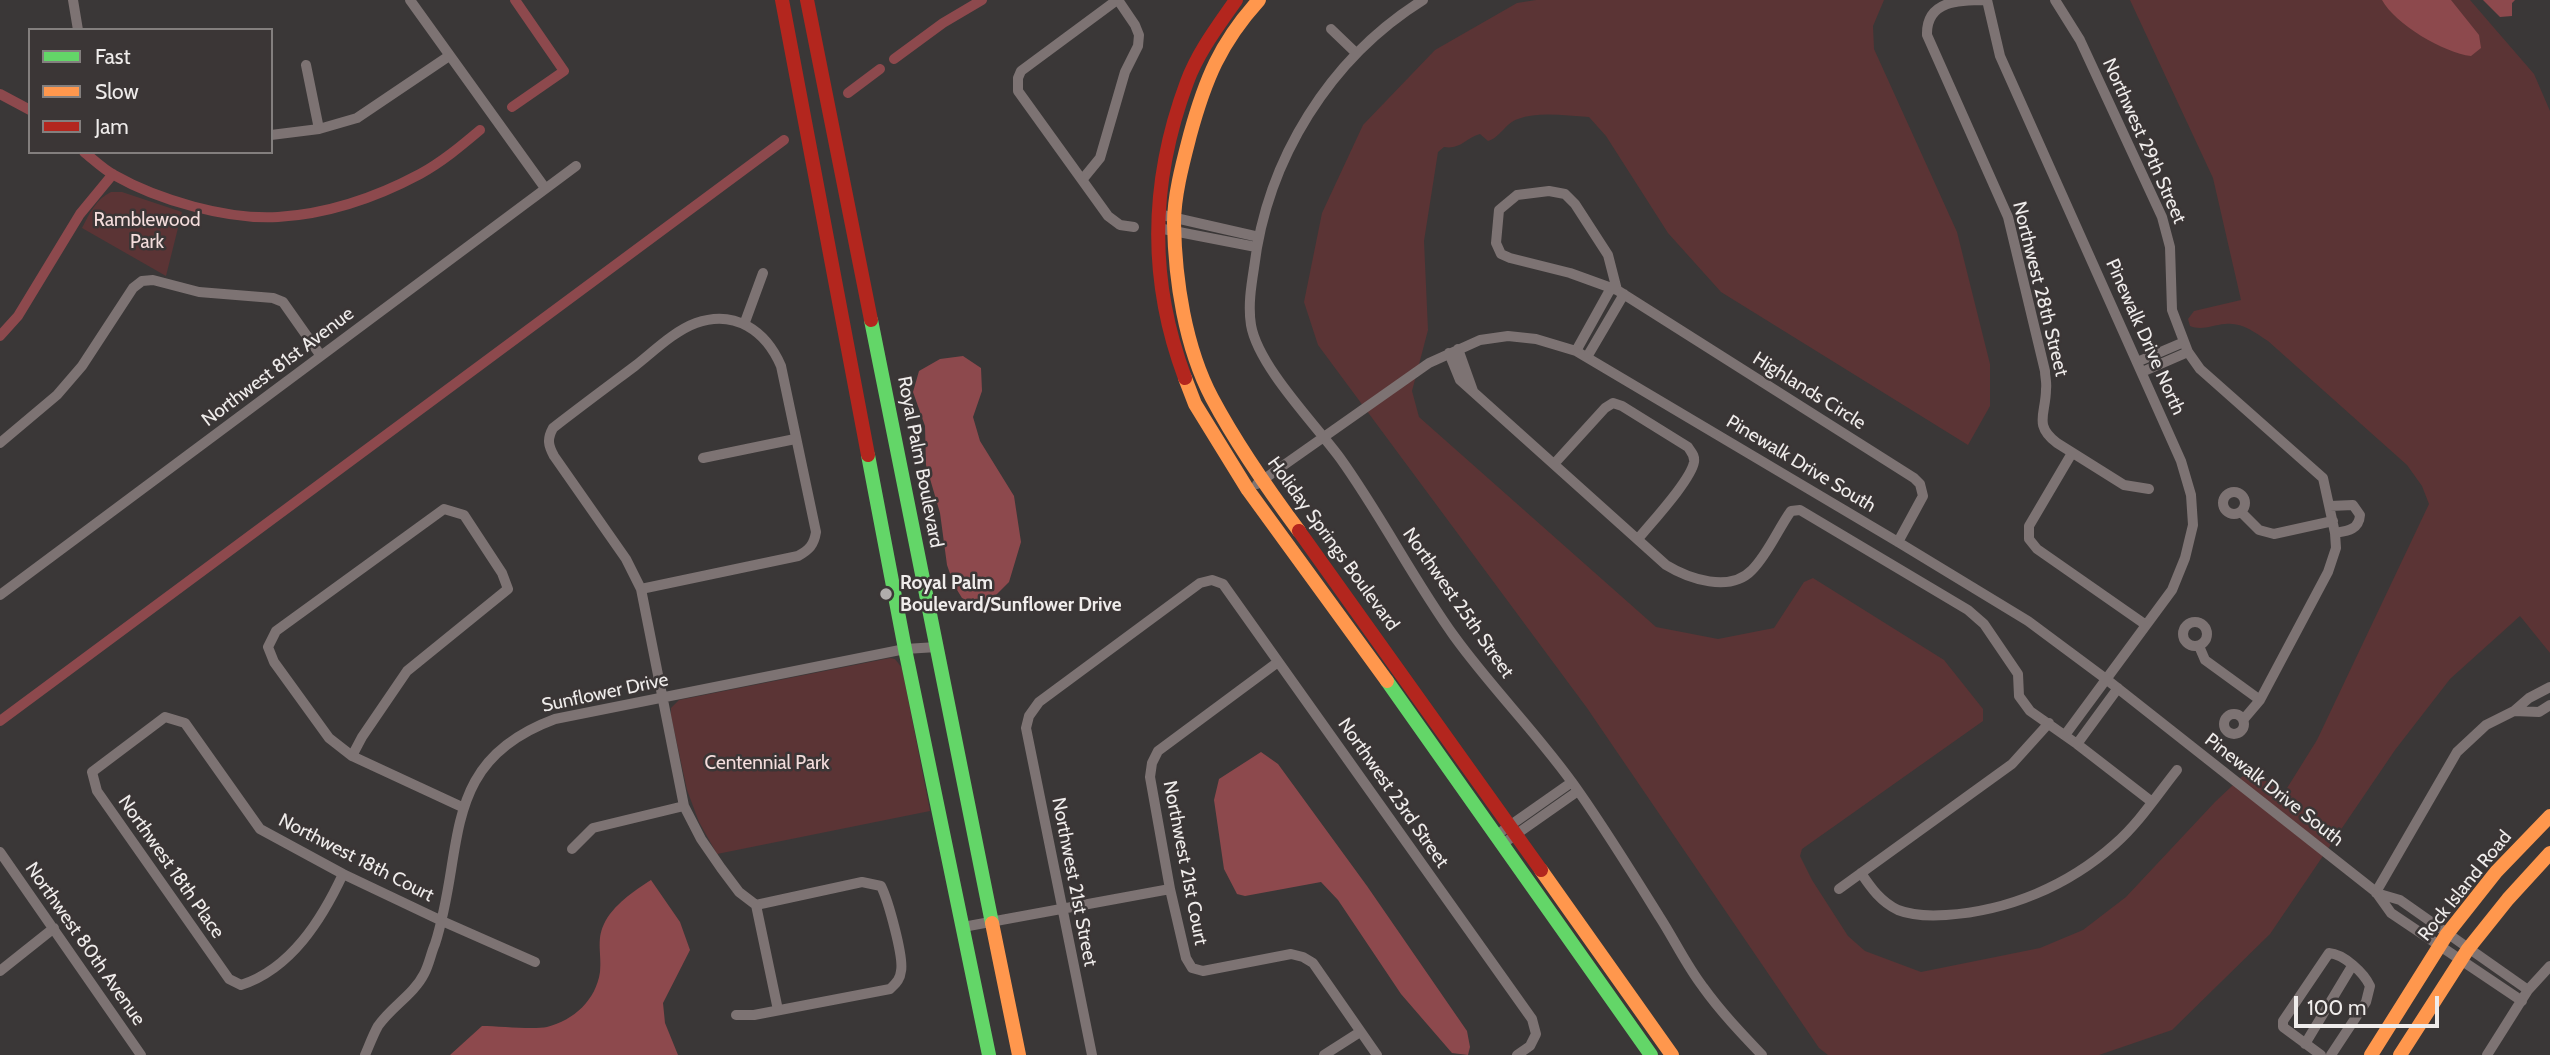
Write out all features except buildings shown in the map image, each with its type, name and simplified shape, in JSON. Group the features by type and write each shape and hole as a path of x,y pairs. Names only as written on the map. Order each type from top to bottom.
{"main road":[{"path":"782,0 905,649 989,1055"},
{"name":"Royal Palm Boulevard","path":"807,0 1019,1055"},
{"name":"Holiday Springs Boulevard","path":"1236,0 1206,44 1187,81 1167,153 1158,221 1162,299 1175,351 1195,404 1248,490 1651,1055"},
{"name":"Holiday Springs Boulevard","path":"1259,0 1220,52 1203,88 1184,157 1174,224 1179,296 1192,345 1211,396 1262,481 1377,638 1672,1055"},
{"name":"Rock Island Road","path":"2371,1055 2447,934 2496,872 2550,816"},
{"path":"2400,1055 2465,955 2508,899 2550,853"}],"street":[{"path":"73,0 78,28"},
{"path":"410,0 545,188"},
{"path":"1082,180 1100,158 1125,72 1138,46 1139,35 1135,25 1118,0 1021,71 1017,78 1018,91 1082,180 1108,216 1120,225 1134,227"},
{"name":"Northwest 25th Street","path":"1423,0 1405,11 1356,53 1335,76 1305,121 1275,179 1257,242 1249,302 1252,329 1262,354 1339,457 1456,638 1575,787 1659,915 1700,984 1762,1055"},
{"name":"Northwest 28th Street","path":"1987,0 1956,0 1943,5 1926,23 1927,35 2008,217 2045,371 2046,389 2041,424 2046,435 2072,453"},
{"name":"Pinewalk Drive North","path":"1987,0 2000,56 2181,461 2191,495 2193,525 2185,558 2172,590 2106,679"},
{"name":"Northwest 29th Street","path":"2055,0 2080,40 2162,217 2170,247 2172,310 2186,347 2200,369 2314,467 2323,478 2336,548 2328,572 2260,700 2243,720"},
{"path":"1331,29 1356,53"},
{"path":"273,135 319,129 357,118 449,56"},
{"path":"306,65 319,129"},
{"name":"Northwest 81st Avenue","path":"0,595 576,166"},
{"name":"Highlands Circle","path":"1617,291 1608,255 1575,204 1565,194 1549,191 1517,195 1499,211 1496,243 1501,254 1570,272 1617,291 1914,478 1920,485 1923,496 1898,542"},
{"path":"1158,221 1257,242"},
{"path":"745,323 763,273"},
{"path":"0,443 57,396 82,366 133,288 142,281 153,280 198,292 273,298 283,302 321,356"},
{"path":"1576,351 1617,291"},
{"path":"1587,357 1617,291"},
{"path":"640,589 797,556 811,547 816,532 782,366 775,350 764,337 745,323 729,319 695,324 553,428 548,437 554,456 626,559 640,589 684,806 701,839 721,868 739,892 756,905 778,1010"},
{"name":"Pinewalk Drive South","path":"1248,490 1429,363 1454,351 1480,340 1508,336 1536,339 1576,351 2028,621 2118,688 2376,892 2391,913 2439,947 2465,955"},
{"path":"2137,362 2186,347"},
{"path":"2142,372 2186,347"},
{"name":"Pinewalk Drive South","path":"1454,351 1460,380 1666,565 1692,578 1726,581 1749,573 1791,511 1800,510 1968,610 1984,624 2018,674 2019,696 2030,711 2152,802"},
{"path":"1554,464 1605,408 1613,403 1688,446 1694,456 1694,464 1671,500 1638,539"},
{"path":"702,458 796,439"},
{"path":"2146,625 2038,549 2029,539 2029,526 2072,453 2124,485 2149,489"},
{"path":"2330,506 2353,505 2360,515 2352,530 2335,533"},
{"path":"352,756 407,671 509,590 502,573 464,515 444,509 276,631 268,647 274,662 329,738 352,756 463,807"},
{"path":"2241,512 2259,530 2274,534 2333,521"},
{"name":"Northwest 23rd Street","path":"1029,716 1039,702 1200,583 1212,580 1223,584 1532,1019 1536,1034 1530,1046 1517,1055"},
{"path":"2199,646 2205,660 2260,700"},
{"name":"Sunflower Drive","path":"365,1055 379,1026 424,975 442,921 463,807 490,760 510,740 532,727 555,719 905,649 937,647"},
{"name":"Northwest 21st Court","path":"1278,662 1158,751 1152,763 1150,777 1170,889 1186,958 1192,968 1203,971 1291,954 1303,957 1312,964 1360,1032"},
{"path":"2065,735 2106,679"},
{"path":"2376,892 2457,752 2486,725 2514,711 2529,698 2550,687"},
{"path":"2077,744 2118,688"},
{"path":"2514,711 2539,712 2550,705"},
{"name":"Northwest 21st Street","path":"1029,716 1026,728 1092,1055"},
{"name":"Northwest 18th Court","path":"92,772 165,717 185,723 260,829 342,874 535,962"},
{"path":"1839,889 2012,764 2049,723"},
{"path":"1861,873 1882,900 1912,914 1959,914 2000,907 2030,897 2089,864 2114,845 2134,825 2177,770"},
{"name":"Northwest 18th Place","path":"92,772 97,791 229,979 241,985 257,980 295,950 329,903 342,874"},
{"path":"1498,841 1575,787"},
{"path":"572,849 593,828 684,806"},
{"name":"Northwest 80th Avenue","path":"0,852 141,1055"},
{"path":"736,1015 754,1016 890,989 898,981 902,968 887,899 881,886 862,882 756,905"},
{"path":"963,927 1170,889"},
{"name":"Pinewalk Drive South","path":"2376,892 2400,900 2447,934 2465,955"},
{"path":"0,971 54,928"},
{"path":"2321,1055 2283,1027 2283,1021 2329,953 2336,954 2352,966 2366,978 2370,986 2366,1002 2332,1055"},
{"path":"2465,955 2528,990"},
{"path":"2465,955 2522,1001"},
{"path":"2305,1044 2352,966"},
{"path":"2487,1055 2528,990 2550,966"},
{"path":"1324,1055 1360,1032 1377,1055"}],"green space":[{"path":"1536,0 1884,0 1873,26 1874,49 1957,232 1990,364 1990,406 1968,445 1721,292 1668,233 1606,136 1589,117 1526,117 1513,121 1488,141 1480,134 1459,145 1444,147 1438,152 1424,241 1428,330 1412,391 1419,417 1656,627 1718,639 1774,628 1804,582 1813,578 1944,660 1983,709 1983,721 1802,849 1800,856 1848,936 1865,951 1921,972 2040,948 2083,930 2126,897 2215,802 2249,770 2284,793 2317,740 2429,504 2422,486 2407,465 2268,341 2248,328 2237,325 2203,328 2190,326 2188,319 2194,311 2241,300 2213,178 2130,0 2470,0 2534,74 2550,111 2550,653 2520,616 2450,679 2395,750 2270,934 2172,1030 2099,1055 1828,1055 1819,1048 1587,708 1318,345 1304,302 1322,213 1363,125 1435,50 1517,3"},
{"name":"Ramblewood Park","path":"111,192 122,192 182,212 166,276 82,228 97,203"},
{"name":"Centennial Park","path":"895,659 902,668 930,811 717,854 699,822 687,790 671,708 679,700"}],"shaded area":[{"path":"2382,0 2451,0 2479,35 2481,48 2471,56 2434,43 2398,18"},
{"path":"2483,0 2515,0 2512,3 2512,16 2500,17"},
{"path":"963,356 981,368 982,391 973,417 980,441 1014,496 1021,542 1009,582 986,605 972,605 962,598 947,565 940,513 926,465 925,426 913,392 919,371 940,359"},
{"path":"1261,752 1278,764 1367,886 1467,1031 1470,1047 1468,1055 1452,1053 1401,994 1338,900 1321,882 1245,896 1237,894 1224,869 1214,800 1219,779"},
{"path":"651,880 680,922 690,950 663,1003 665,1023 678,1055 450,1055 482,1026 541,1028 557,1024 575,1014 589,1000 598,982 600,936 604,924 618,905"}],"waterway":[{"path":"512,107 564,71 515,0"},
{"path":"894,59 943,23 982,0"},
{"path":"848,93 880,69"},
{"path":"0,94 28,109"},
{"path":"86,154 114,175 172,200 215,212 278,217 333,208 387,190 436,164 480,130"},
{"path":"0,721 784,140"},
{"path":"0,336 18,316 80,214 113,174"}],"traffic: fast":[{"path":"871,320 992,923"},
{"path":"868,455 989,1055"},
{"path":"1387,681 1651,1055"}],"traffic: slow":[{"path":"1259,0 1224,47 1208,79 1190,135 1177,190 1174,212 1175,245 1183,313 1203,378 1242,449 1299,531"},
{"path":"1185,378 1195,404 1248,490 1387,681"},
{"path":"2371,1055 2447,934 2496,872 2550,816"},
{"path":"2400,1055 2468,949 2550,853"},
{"path":"1541,870 1672,1055"},
{"path":"992,923 1019,1055"}],"traffic: jam":[{"path":"782,0 868,455"},
{"path":"807,0 871,320"},
{"path":"1185,378 1164,304 1158,230 1160,193 1166,156 1187,82 1215,29 1236,0"},
{"path":"1299,531 1541,870"}],"place":[{"name":"Royal Palm Boulevard/Sunflower Drive","path":"886,594"}]}
